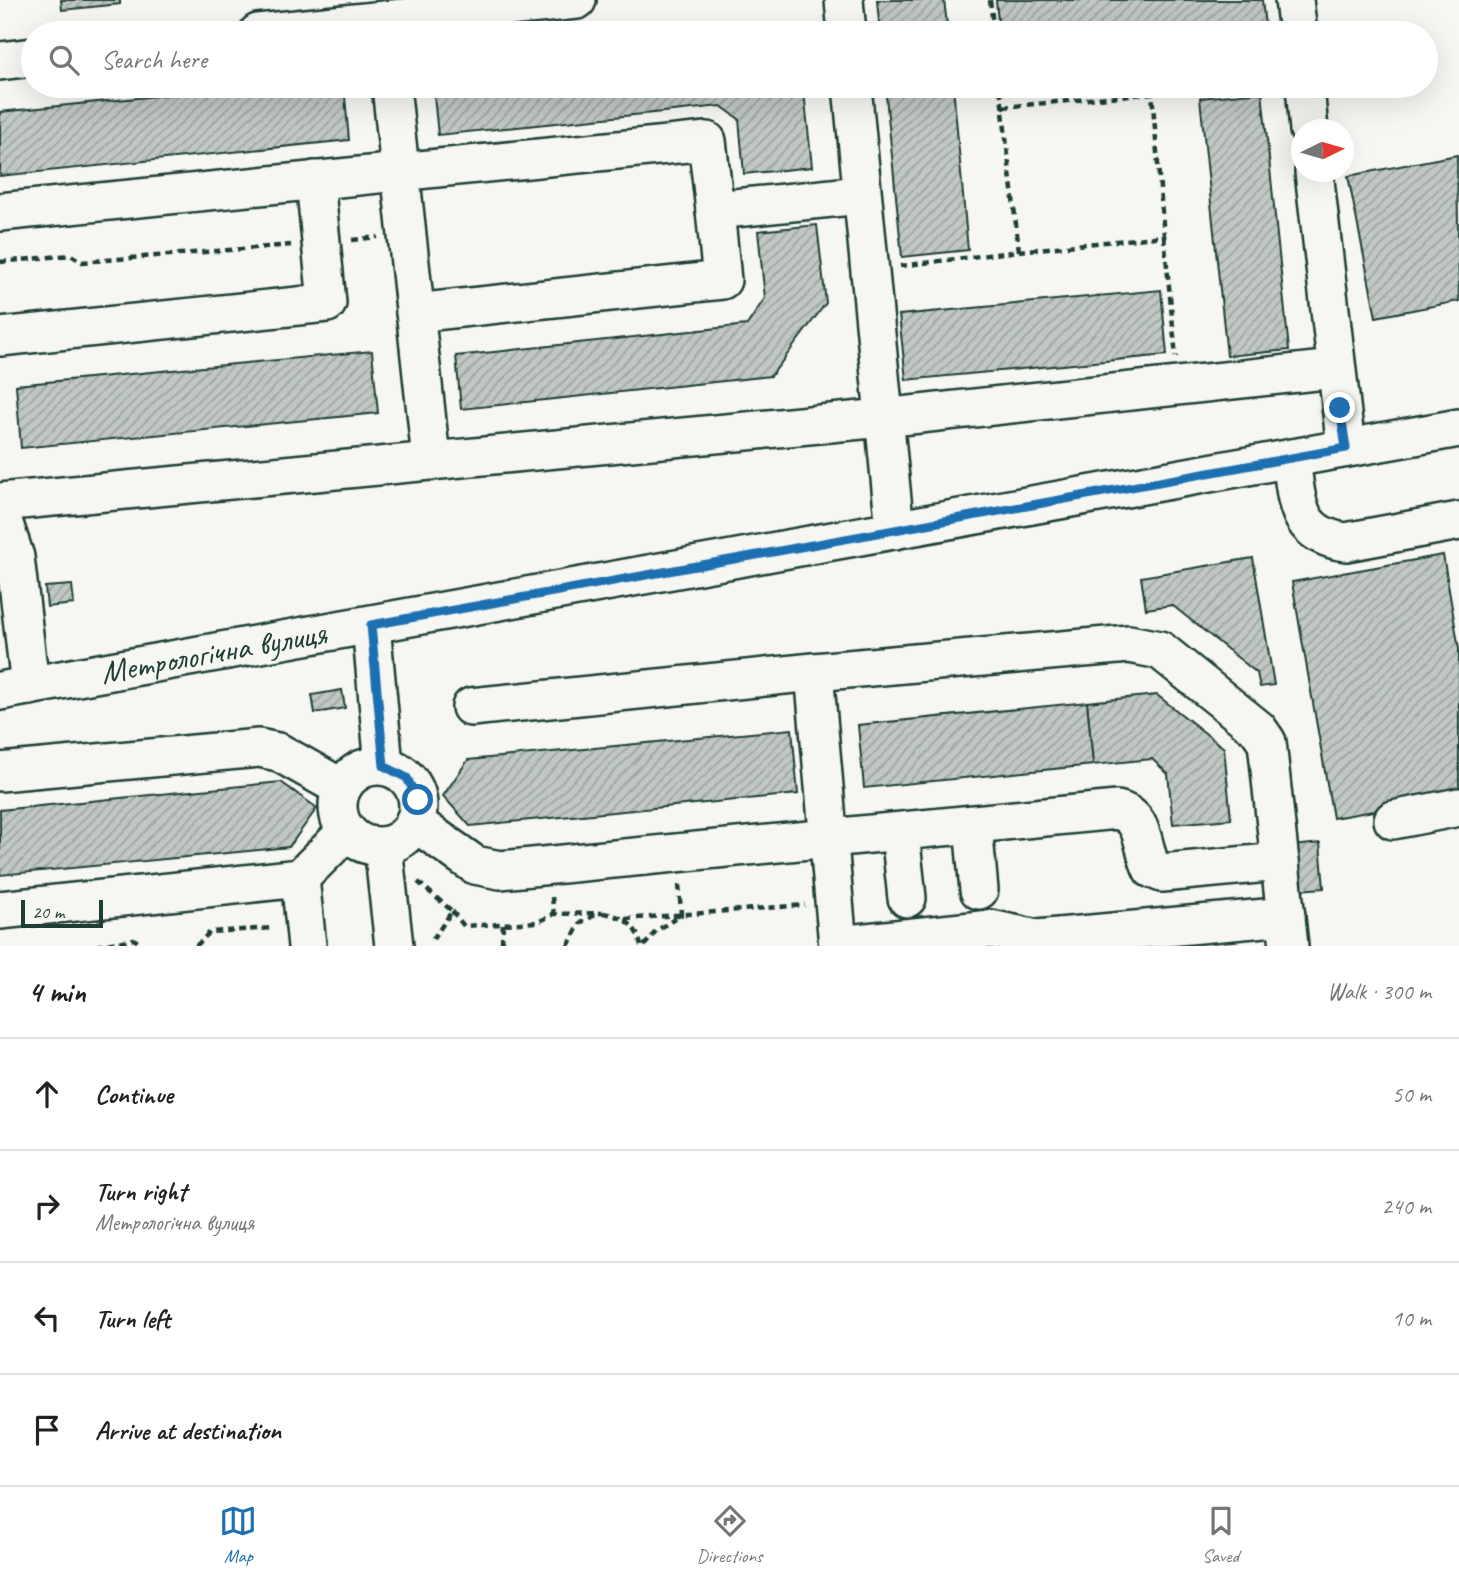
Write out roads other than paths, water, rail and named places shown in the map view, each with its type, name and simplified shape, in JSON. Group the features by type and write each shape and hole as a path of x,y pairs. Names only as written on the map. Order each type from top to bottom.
{"street":[{"path":"423,21 577,0"},
{"path":"844,0 846,21"},
{"path":"1294,0 1297,21"},
{"path":"0,61 21,58"},
{"path":"392,98 431,459"},
{"path":"853,98 895,530"},
{"path":"1306,98 1308,119"},
{"path":"0,212 707,141 722,280 415,313"},
{"path":"0,337 327,303 315,180"},
{"path":"1315,182 1334,369 1346,448"},
{"path":"715,210 861,195"},
{"path":"0,502 883,418 1334,369"},
{"name":"Метрологічна вулиця","path":"15,688 1459,428"},
{"path":"1291,458 1302,514 1313,532 1329,540 1346,542 1459,521"},
{"path":"0,512 15,557 15,688"},
{"path":"0,772 259,748 363,774 407,778 418,800 414,822 403,838 383,846 364,844 347,831 338,813 363,774 360,627"},
{"path":"471,707 814,672 1129,645 1160,650 1258,729 1267,742 1288,931 1037,939 992,929 838,946 814,672"},
{"path":"1393,820 1459,807"},
{"path":"414,822 475,865 500,870 829,841 1117,810 1128,813 1136,821 1152,869 1163,873 1280,862"},
{"path":"973,826 979,890"},
{"path":"292,937 300,878 347,831"},
{"path":"900,833 907,898"},
{"path":"383,846 394,946"},
{"path":"0,910 300,878"}]}
